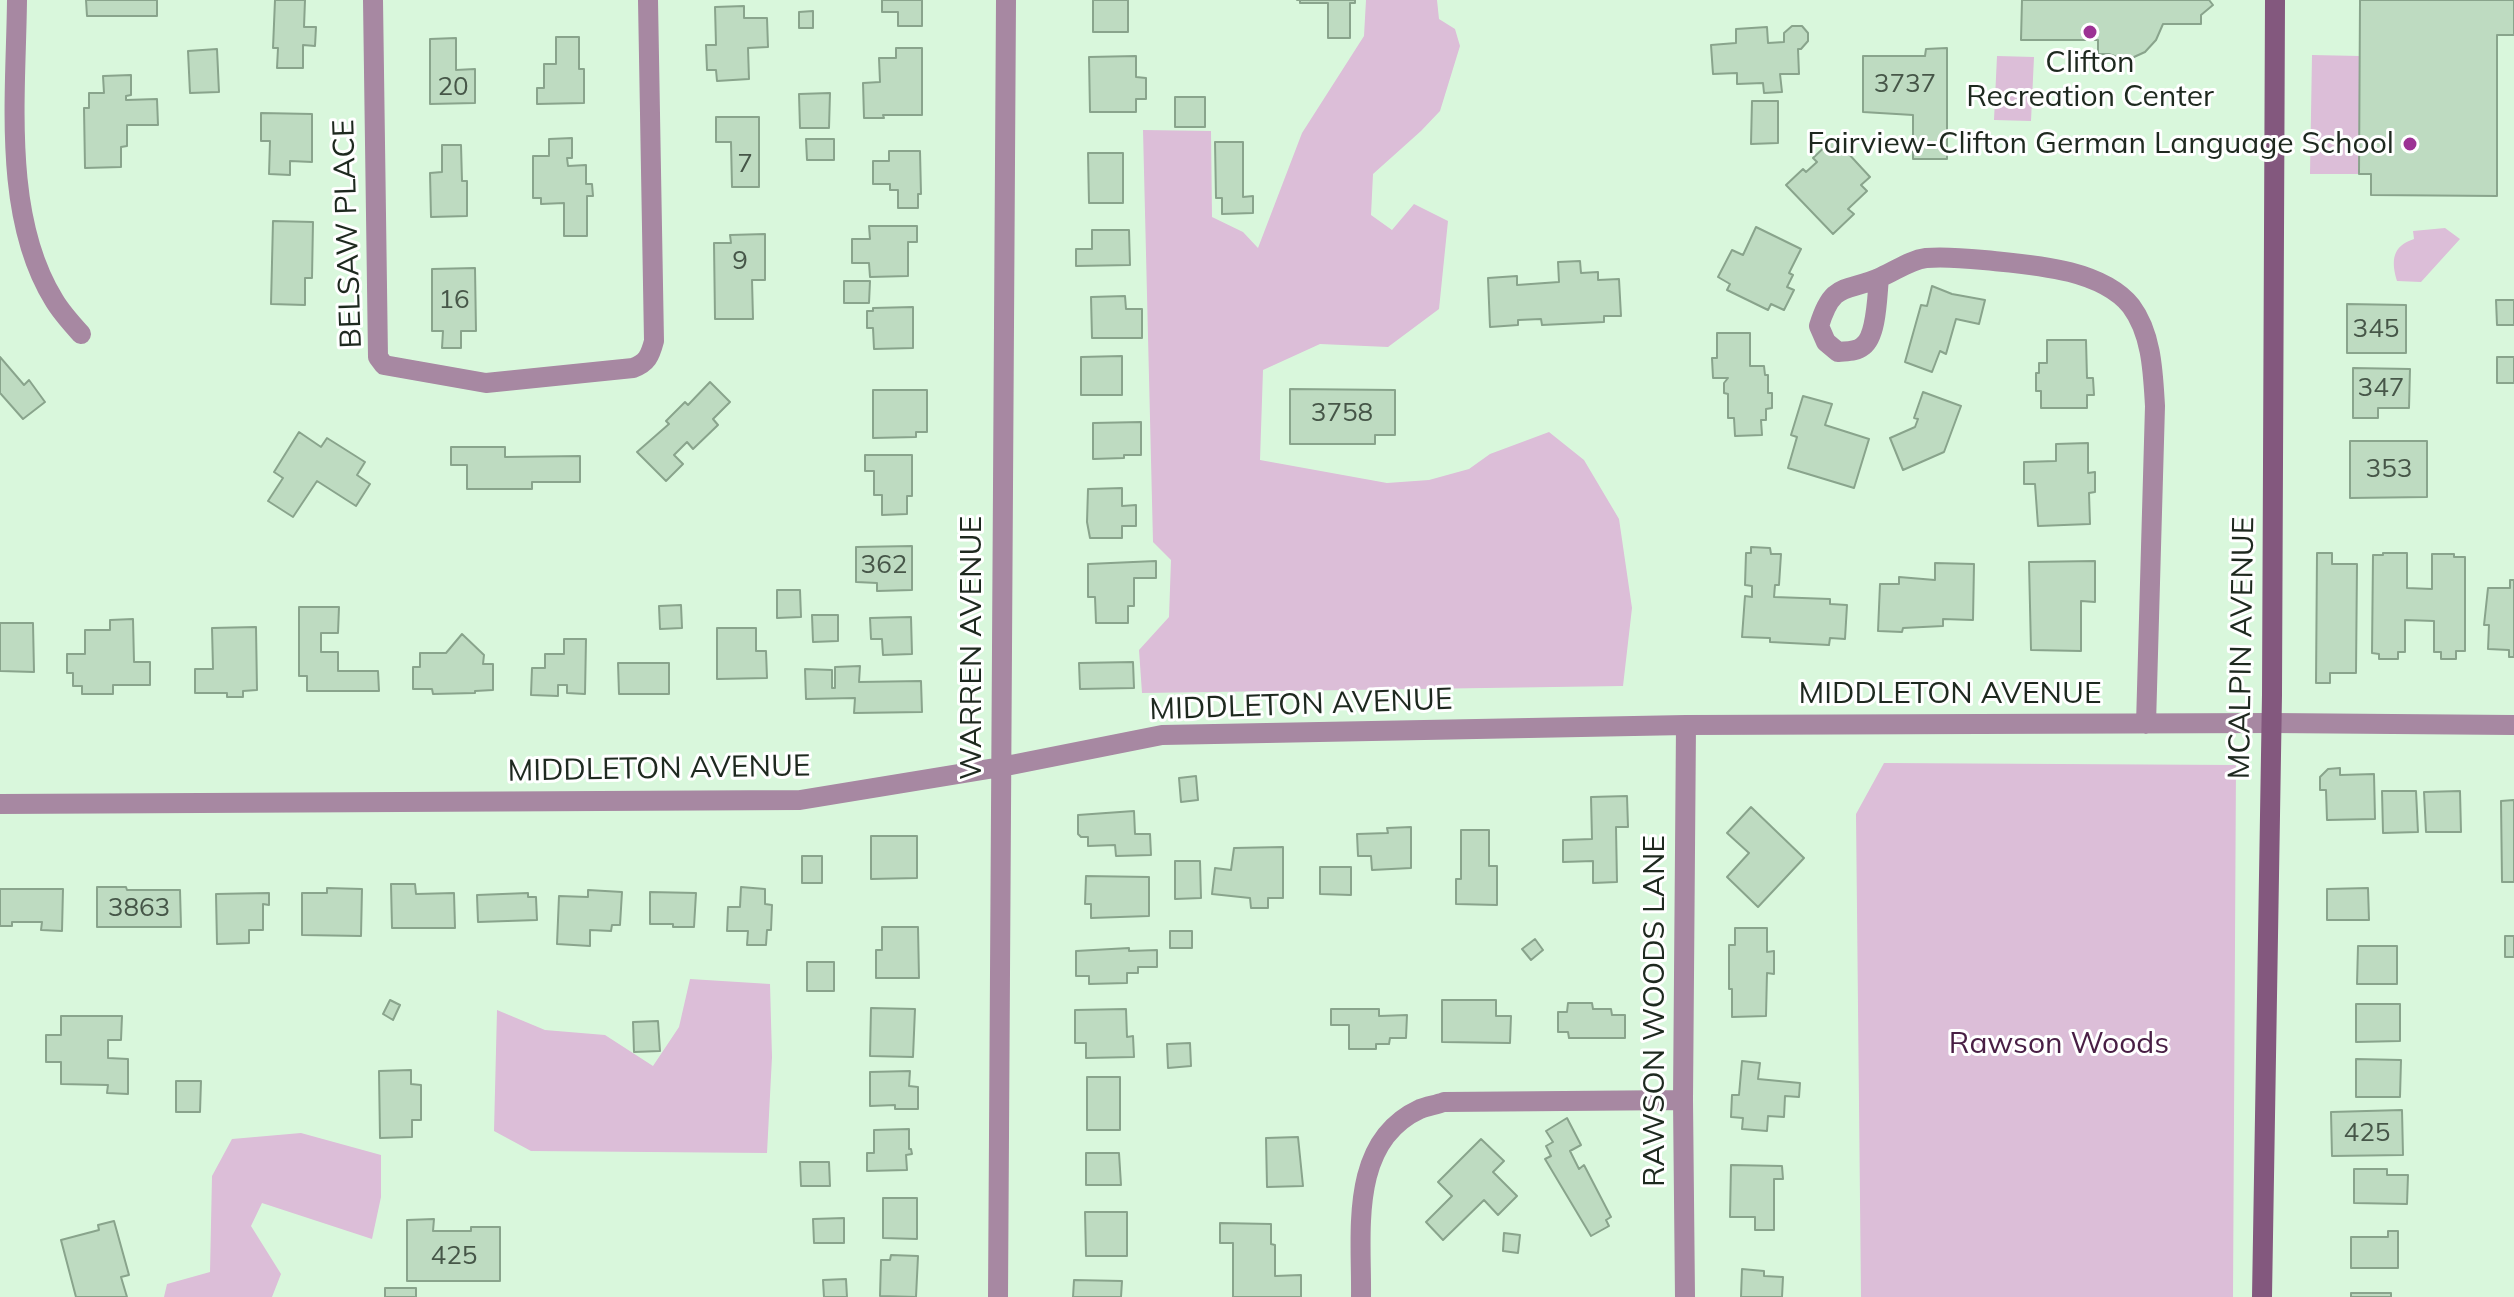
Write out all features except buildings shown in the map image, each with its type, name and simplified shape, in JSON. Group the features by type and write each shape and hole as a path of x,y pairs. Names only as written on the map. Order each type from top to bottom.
{"street":[{"path":"17,0 16,171 22,217 41,276 55,302 81,334"},
{"name":"BELSAW PLACE","path":"373,0 378,357 384,365 486,383 633,368 643,364 650,356 654,341 648,0"},
{"name":"WARREN AVENUE","path":"998,1297 1006,0"},
{"name":"MCALPIN AVENUE","path":"2262,1297 2272,723 2275,0"},
{"path":"1879,278 1912,261 1925,258 1953,257 2041,266 2071,272 2100,284 2131,306 2145,336 2153,368 2155,406 2146,724"},
{"name":"MIDDLETON AVENUE","path":"0,804 800,800 1001,767 1162,735 1686,725 2514,725"},
{"name":"RAWSON WOODS LANE","path":"1685,1297 1686,725"},
{"path":"1361,1297 1363,1186 1370,1162 1379,1144 1399,1123 1420,1109 1444,1102 1683,1100"}],"green space":[{"path":"1366,0 1437,0 1439,19 1455,29 1460,46 1440,111 1373,174 1371,215 1392,230 1414,204 1448,221 1439,309 1388,347 1320,344 1263,370 1260,460 1387,483 1429,480 1469,469 1490,454 1549,432 1584,460 1619,519 1632,608 1623,686 1142,693 1139,650 1169,617 1171,560 1153,542 1143,130 1211,131 1212,217 1243,232 1258,248 1302,133 1364,36"},
{"path":"2312,55 2360,56 2359,174 2310,174"},
{"path":"1997,56 2034,57 2031,121 1994,120"},
{"path":"2445,228 2460,239 2421,282 2397,281 2395,255 2401,246 2414,239 2413,231"},
{"name":"Rawson Woods","path":"1884,763 2236,765 2233,1297 1861,1297 1856,814"},
{"path":"690,979 770,984 772,1057 767,1153 531,1151 494,1131 497,1010 545,1030 605,1035 653,1066 679,1027"},
{"path":"301,1133 381,1155 381,1197 372,1239 262,1203 251,1226 281,1274 272,1297 164,1297 167,1284 210,1272 212,1176 232,1139"}],"place":[{"name":"Clifton Recreation Center","path":"2090,32"},
{"name":"Fairview-Clifton German Language School","path":"2410,144"}]}
